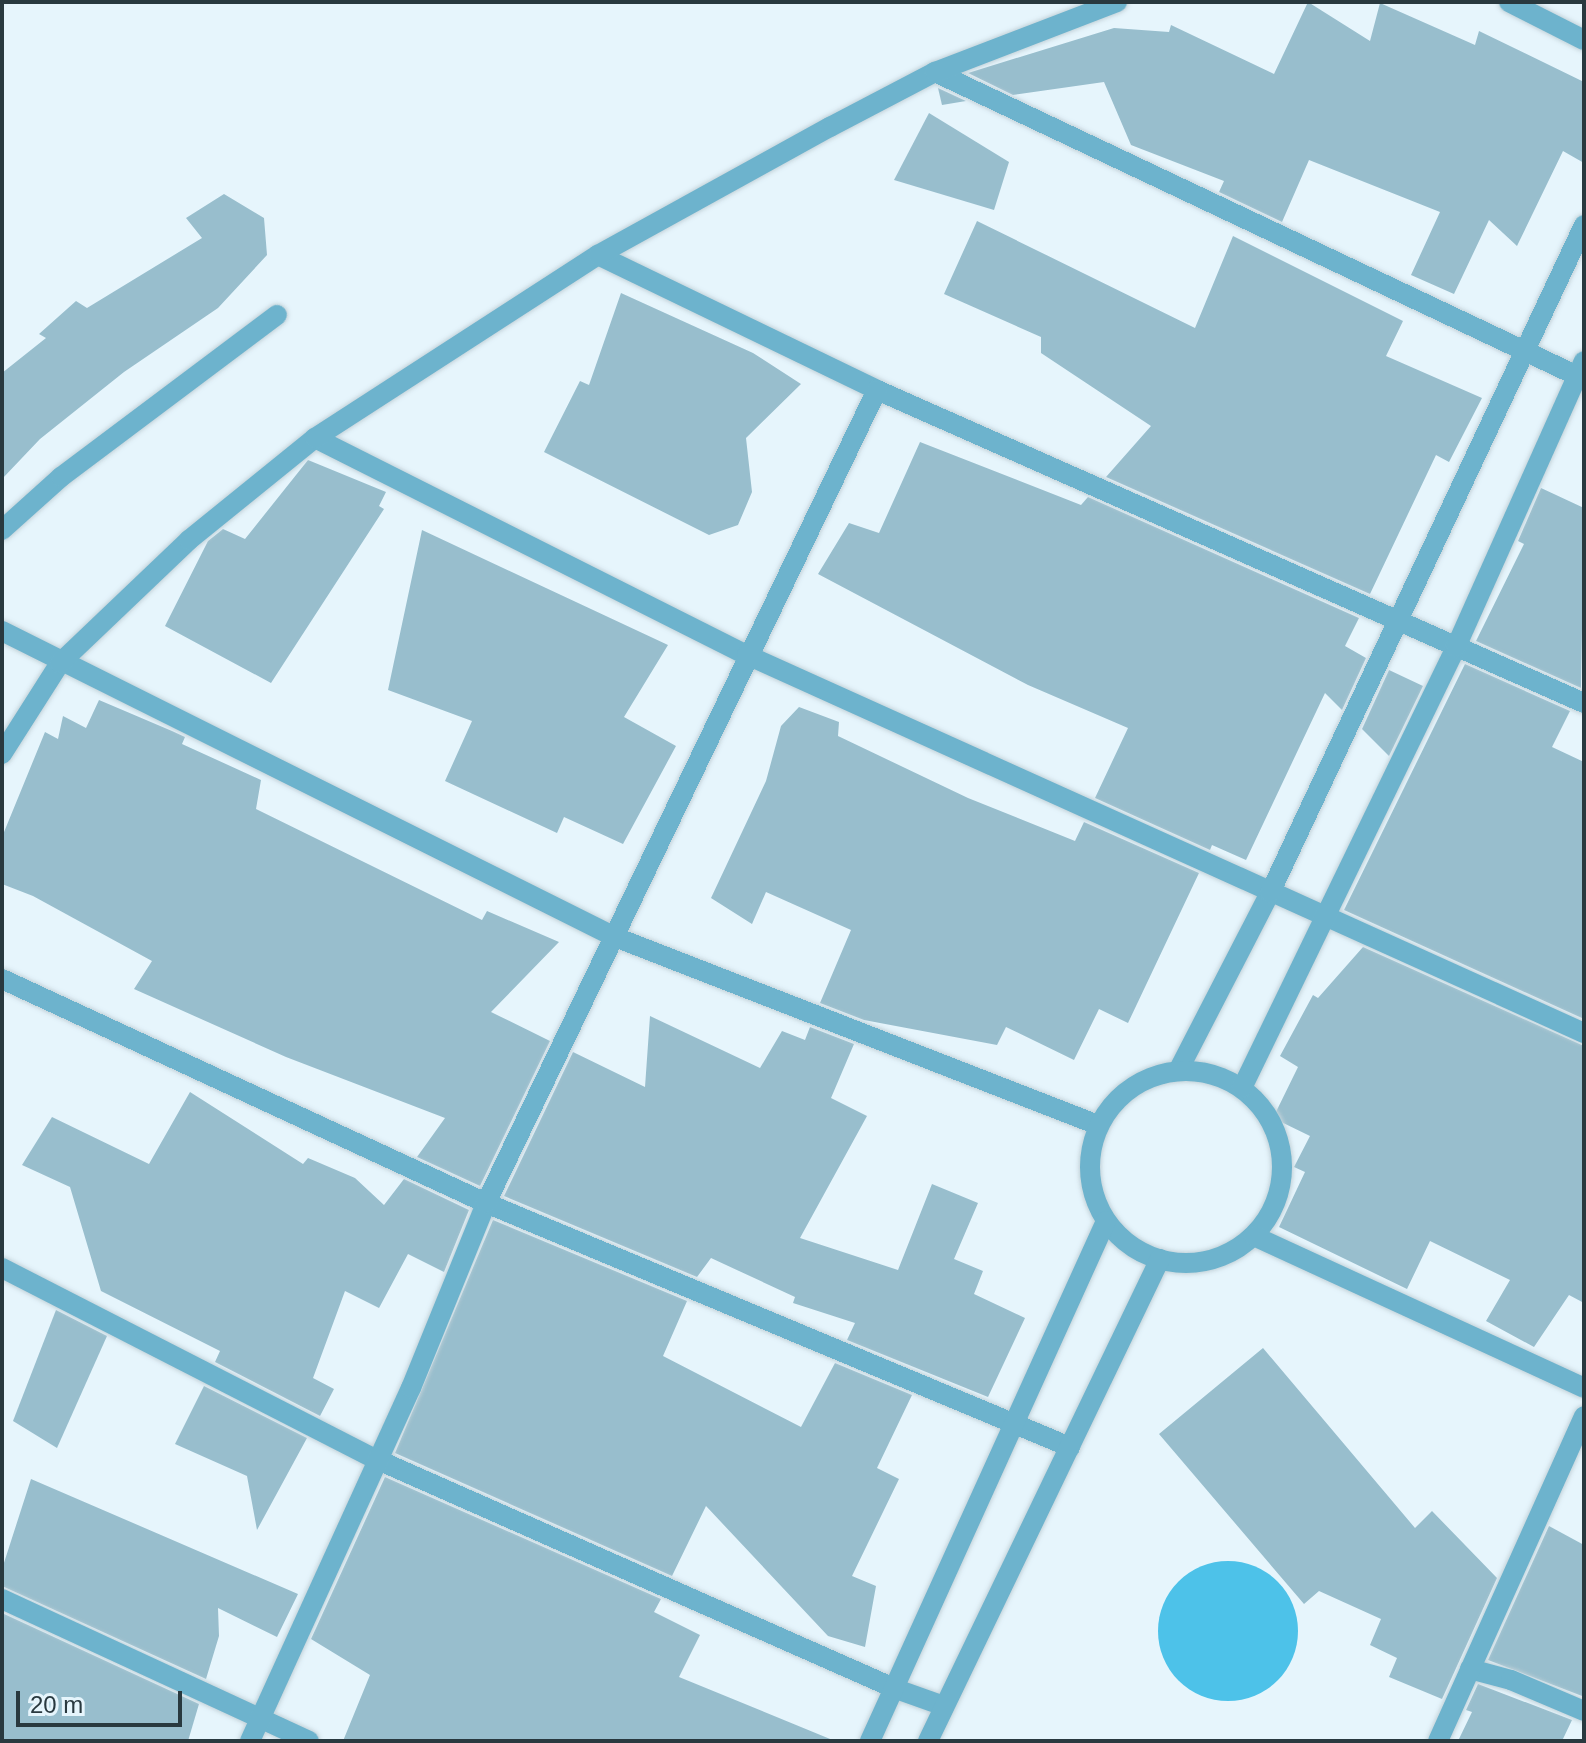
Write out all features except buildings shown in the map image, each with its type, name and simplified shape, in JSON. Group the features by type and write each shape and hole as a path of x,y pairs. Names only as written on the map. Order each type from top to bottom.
{"street":[{"path":"2,754 60,663 189,540 315,438 598,255 935,72 1117,2"},
{"path":"1509,2 1584,40"},
{"path":"935,72 1523,355 1582,372 1456,647 1242,1088"},
{"path":"1178,1071 1270,893 1584,225"},
{"path":"598,255 877,390 1398,624 1584,703"},
{"path":"2,530 61,477 277,315"},
{"path":"250,1741 378,1460 486,1203 877,390"},
{"path":"315,438 747,655 1584,1033"},
{"path":"2,631 60,663 615,937 1098,1125"},
{"path":"2,979 486,1203 1070,1447"},
{"path":"1178,1071 1211,1074 1242,1088 1265,1112 1279,1142 1282,1176 1276,1198 1254,1236 1226,1255 1194,1263 1160,1259 1130,1245 1106,1221 1092,1191 1089,1157 1098,1125 1117,1098 1145,1079 1178,1071"},
{"path":"870,1741 1106,1221"},
{"path":"1254,1236 1584,1388"},
{"path":"928,1741 1160,1259"},
{"path":"2,1268 378,1460 896,1689 944,1706"},
{"path":"1438,1741 1584,1416"},
{"path":"2,1599 260,1722 309,1741"},
{"path":"1470,1669 1511,1680 1584,1711"}],"water":[{"path":"1228,1561 1255,1567 1277,1582 1292,1604 1298,1631 1292,1658 1277,1680 1255,1695 1228,1701 1201,1695 1179,1680 1164,1658 1158,1631 1164,1604 1179,1582 1201,1567"}]}
